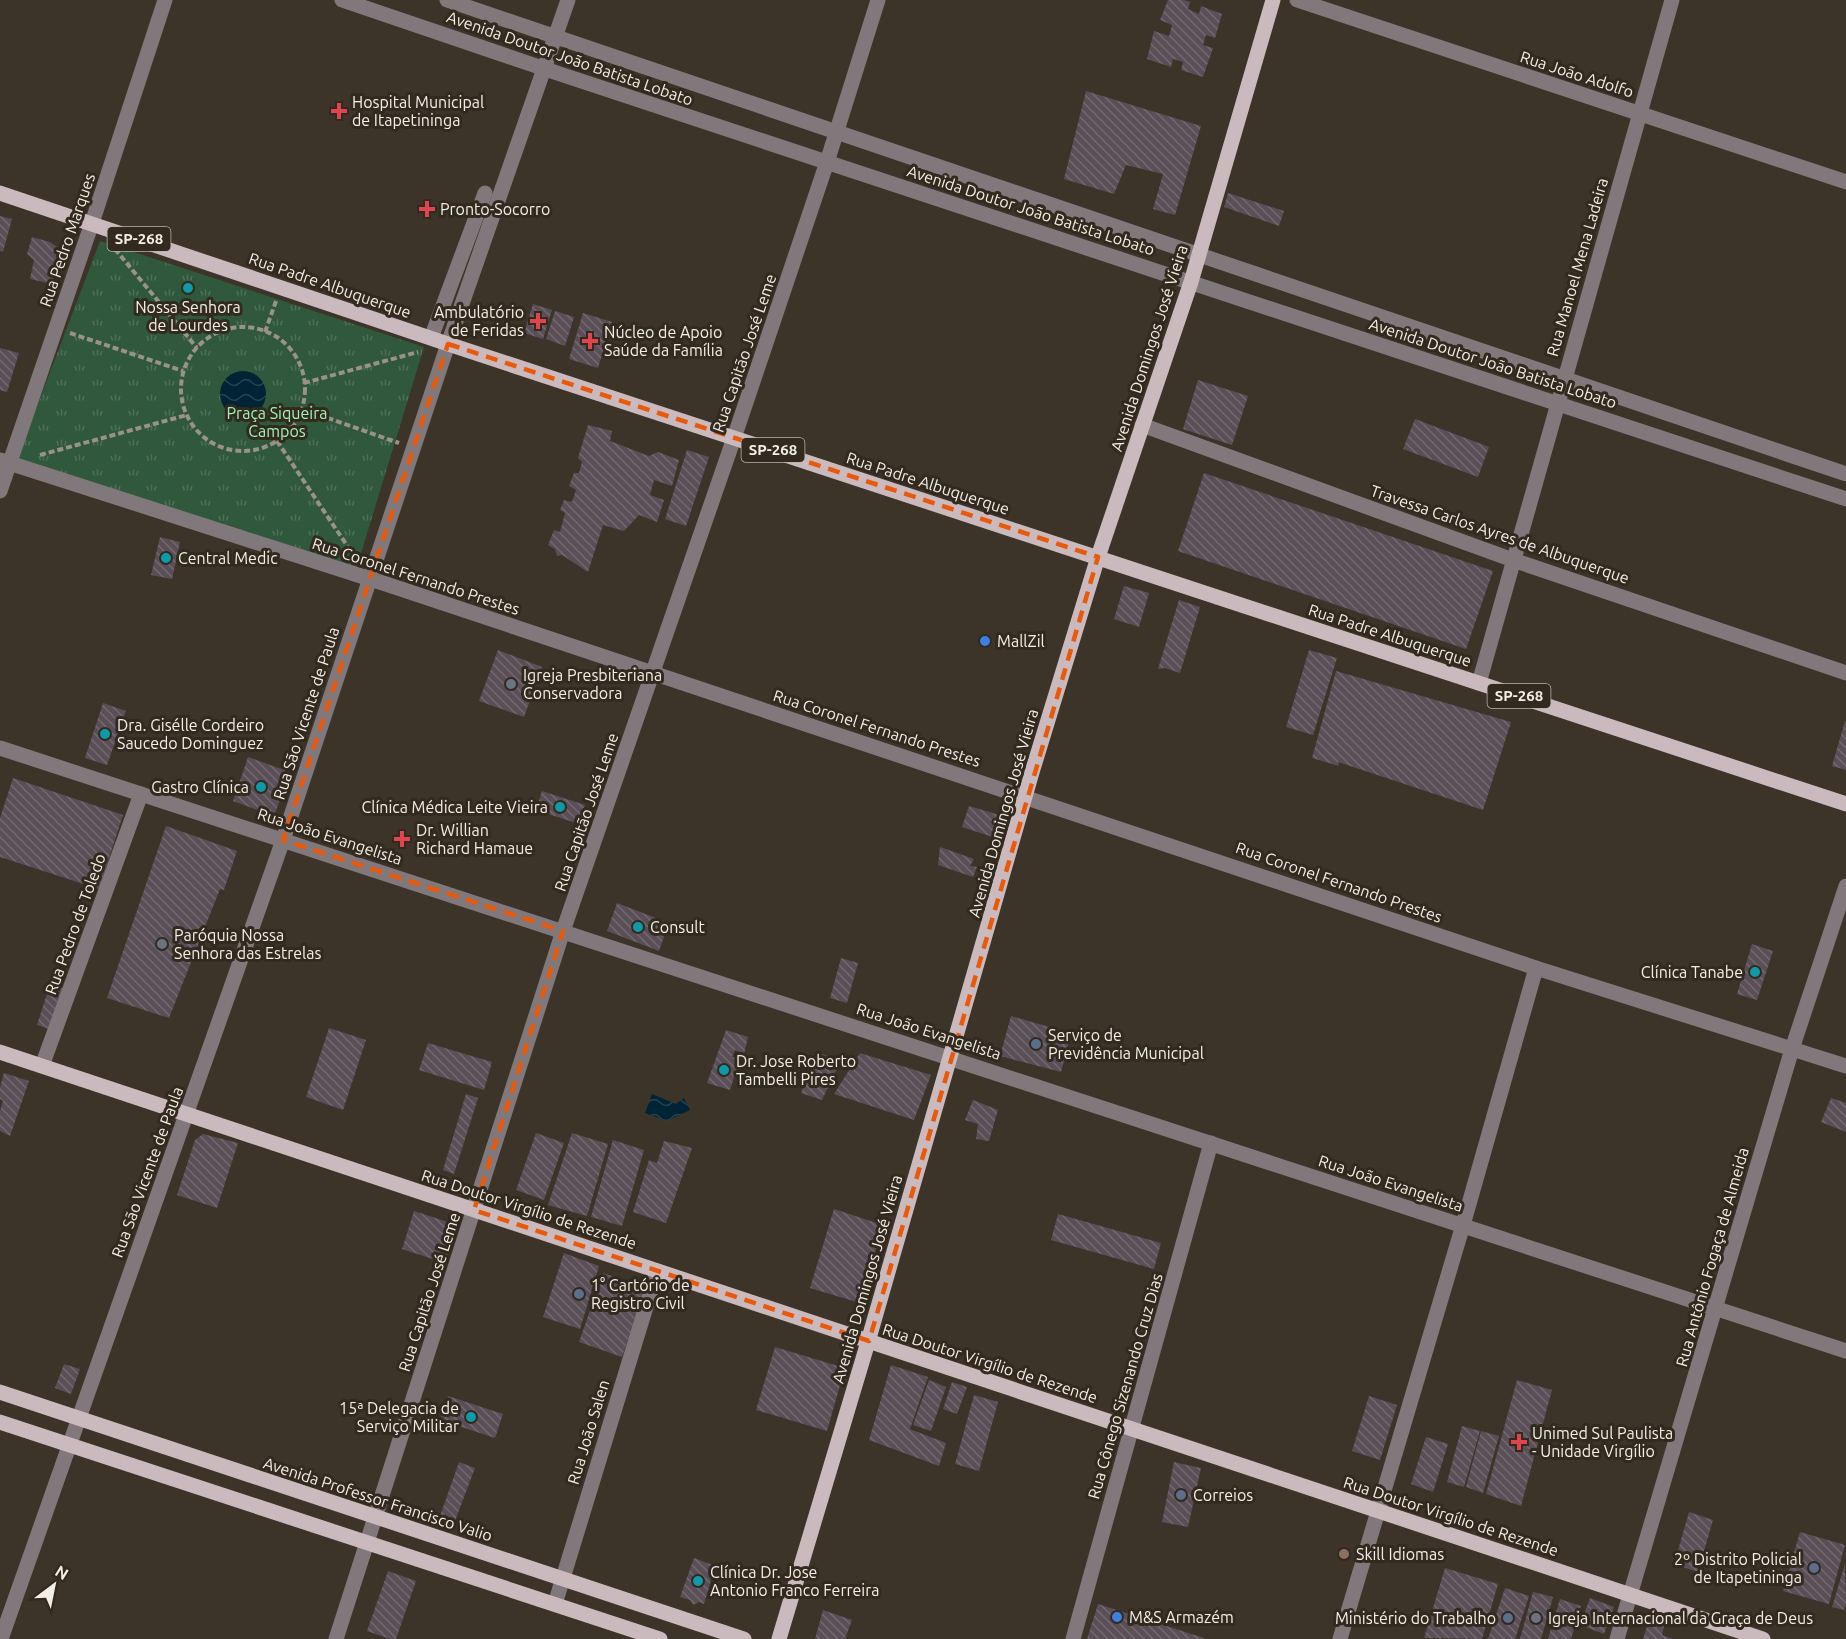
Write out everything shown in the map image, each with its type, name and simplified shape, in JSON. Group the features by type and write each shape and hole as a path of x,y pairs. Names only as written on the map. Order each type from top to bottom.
{"main road":[{"name":"Avenida Domingos José Vieira","path":"779,1639 1098,557 1191,282 1274,0"},
{"name":"Rua Padre Albuquerque","path":"0,193 448,344 1846,804"},
{"name":"Rua Doutor Virgílio de Rezende","path":"0,1052 1763,1639"},
{"name":"Avenida Professor Francisco Valio","path":"0,1392 744,1639"},
{"path":"0,1422 660,1639"},
{"path":"169,1478 177,1451"},
{"path":"237,1500 245,1473"}],"street":[{"name":"Rua Pedro Marques","path":"0,491 4,462 56,328 165,0"},
{"name":"Avenida Doutor João Batista Lobato","path":"342,0 544,69 1846,499"},
{"name":"Avenida Doutor João Batista Lobato","path":"447,0 1846,474"},
{"name":"Rua São Vicente de Paula","path":"1,1639 283,840 448,344 568,0"},
{"name":"Rua Capitão José Leme","path":"336,1639 563,932 734,438 827,162 878,0"},
{"name":"Rua João Adolfo","path":"1297,0 1846,182"},
{"name":"Rua Manoel Mena Ladeira","path":"1479,683 1672,0"},
{"path":"427,337 485,193"},
{"name":"Travessa Carlos Ayres de Albuquerque","path":"1142,425 1513,560 1846,674"},
{"name":"Rua Coronel Fernando Prestes","path":"4,462 370,579 1536,968 1846,1065"},
{"name":"Rua João Evangelista","path":"0,748 1846,1351"},
{"name":"Rua Pedro de Toledo","path":"42,1066 141,794"},
{"name":"Rua Antônio Fogaça de Almeida","path":"1617,1639 1792,1049 1846,886"},
{"path":"1340,1639 1463,1226 1536,968"},
{"name":"Rua Cônego Sizenando Cruz Dias","path":"1073,1639 1211,1143"},
{"name":"Rua João Salen","path":"555,1605 657,1270"}],"path":[{"path":"114,249 197,348"},
{"path":"265,332 280,287"},
{"path":"56,328 183,371"},
{"path":"247,328 265,332 280,340 292,352 301,367 304,383 302,409 288,433 258,450 237,451 216,445 199,433 187,416 181,393 183,371 197,348 212,336 229,329 247,328"},
{"path":"304,383 448,344"},
{"path":"302,409 413,449"},
{"path":"4,462 187,416"},
{"path":"277,441 370,579"}],"highlighted area":[{"path":"448,344 1098,557 869,1341 474,1210 563,931 283,840"}],"green space":[{"name":"Praça Siqueira Campos","path":"100,241 424,347 355,573 17,459"}],"water":[{"path":"243,371 259,378 266,394 259,410 243,417 227,410 220,394 227,378"},
{"path":"652,1094 676,1104 684,1098 690,1110 667,1121 645,1113"}],"building":[{"path":"1168,0 1190,2 1188,9 1199,14 1201,6 1222,14 1215,38 1206,35 1203,45 1213,48 1203,77 1181,70 1183,62 1173,59 1171,67 1147,59 1154,31 1169,36 1172,25 1160,20"},
{"path":"1086,91 1201,126 1175,215 1153,209 1163,174 1126,165 1114,194 1064,179"},
{"path":"1228,193 1284,211 1279,226 1224,207"},
{"path":"0,216 12,219 3,252 0,251"},
{"path":"32,237 50,242 57,247 60,257 52,284 30,279 34,260 27,254"},
{"name":"Ambulatório de Feridas","path":"533,304 552,310 543,339 524,333"},
{"path":"555,311 574,317 565,346 546,339"},
{"name":"Núcleo de Apoio Saúde da Família","path":"583,313 612,322 598,368 569,359"},
{"path":"0,348 19,353 7,392 0,390"},
{"path":"1198,380 1248,396 1232,445 1183,429"},
{"path":"1415,419 1489,447 1478,477 1403,449"},
{"path":"588,425 612,431 610,441 649,456 658,452 679,460 672,486 654,480 650,495 664,500 657,522 639,515 624,531 603,525 588,572 562,555 557,556 555,549 548,545 554,530 560,532 565,513 560,510 564,500 572,502 576,490 569,486 574,473 579,473 582,462 578,458"},
{"path":"687,450 709,457 686,526 665,519"},
{"path":"1204,473 1493,571 1466,649 1178,551"},
{"name":"Central Medic","path":"160,537 180,542 172,579 151,575"},
{"path":"1124,586 1149,593 1139,627 1114,619"},
{"path":"1179,600 1200,607 1180,673 1165,668 1158,669"},
{"name":"Igreja Presbiteriana Conservadora","path":"498,650 542,667 524,717 479,701"},
{"path":"1309,650 1337,658 1313,735 1286,727"},
{"path":"1336,671 1511,722 1483,810 1338,762 1339,766 1312,758"},
{"name":"Dra. Gisélle Cordeiro Saucedo Dominguez","path":"103,703 126,711 107,765 85,758"},
{"path":"1846,722 1846,770 1832,766"},
{"name":"Gastro Clínica","path":"248,757 290,772 274,816 233,801"},
{"path":"13,778 123,815 99,889 0,857 0,818"},
{"name":"Clínica Médica Leite Vieira","path":"542,791 585,805 579,824 536,810"},
{"path":"969,806 1006,817 999,839 962,827"},
{"name":"Paróquia Nossa Senhora das Estrelas","path":"166,826 237,851 224,890 220,889 169,1018 107,998"},
{"path":"940,847 974,859 970,866 977,867 973,877 938,865"},
{"name":"Consult","path":"617,903 669,923 659,951 607,931"},
{"name":"Clínica Tanabe","path":"1752,944 1773,951 1757,1000 1737,994"},
{"path":"841,958 858,963 847,1003 830,998"},
{"path":"50,984 65,989 52,1030 37,1025"},
{"name":"Serviço de Previdência Municipal","path":"1011,1016 1071,1033 1061,1072 1000,1056"},
{"path":"329,1028 366,1040 343,1110 306,1097"},
{"name":"Dr. Jose Roberto Tambelli Pires","path":"726,1030 748,1037 744,1054 735,1050 732,1057 740,1058 730,1090 707,1083"},
{"path":"428,1043 492,1062 484,1090 419,1070"},
{"path":"819,1053 841,1060 822,1100 801,1093"},
{"path":"860,1053 931,1075 914,1120 834,1094"},
{"path":"4,1073 29,1081 10,1136 0,1131 0,1111 3,1101 0,1099 0,1087"},
{"path":"466,1094 478,1098 454,1174 443,1170"},
{"path":"1831,1098 1846,1103 1846,1132 1821,1122"},
{"path":"973,1100 998,1110 989,1141 976,1139 978,1124 965,1120"},
{"path":"536,1133 564,1143 544,1200 516,1190"},
{"path":"572,1133 608,1144 587,1216 548,1205"},
{"path":"203,1134 238,1143 217,1208 177,1195 195,1140"},
{"path":"613,1140 644,1150 622,1226 591,1217"},
{"path":"664,1141 692,1148 666,1223 633,1212 649,1160 657,1163"},
{"path":"834,1209 883,1225 860,1303 810,1288"},
{"path":"414,1211 457,1225 445,1263 402,1249"},
{"path":"1058,1214 1161,1243 1154,1269 1051,1240"},
{"path":"564,1253 599,1266 580,1329 543,1317"},
{"path":"603,1273 646,1288 622,1357 579,1342"},
{"path":"775,1347 845,1368 827,1431 756,1410"},
{"path":"64,1364 80,1369 71,1394 55,1388"},
{"path":"891,1365 928,1377 910,1429 946,1443 939,1466 869,1440"},
{"path":"929,1380 946,1387 931,1431 913,1425"},
{"name":"Unimed Sul Paulista - Unidade Virgílio","path":"1517,1380 1552,1390 1521,1506 1486,1494"},
{"path":"952,1382 967,1387 957,1414 943,1409"},
{"path":"974,1395 998,1402 979,1471 955,1464"},
{"name":"15ª Delegacia de Serviço Militar","path":"448,1396 503,1414 495,1438 440,1420"},
{"path":"1369,1396 1397,1405 1380,1460 1352,1451"},
{"path":"1462,1426 1480,1431 1464,1487 1447,1482"},
{"path":"1481,1431 1499,1436 1483,1493 1466,1487"},
{"path":"1426,1437 1448,1444 1433,1492 1411,1484"},
{"path":"459,1462 475,1468 455,1521 440,1516"},
{"name":"Correios","path":"1174,1462 1201,1468 1188,1527 1162,1522"},
{"path":"1689,1512 1713,1520 1698,1572 1674,1564"},
{"name":"2º Distrito Policial de Itapetininga","path":"1800,1532 1845,1545 1829,1604 1783,1591"},
{"name":"Clínica Dr. Jose Antonio Franco Ferreira","path":"694,1558 715,1566 704,1604 699,1602 693,1605 690,1600 680,1597"},
{"path":"1845,1564 1846,1604 1844,1610 1832,1607"},
{"path":"1445,1568 1498,1584 1482,1639 1424,1638"},
{"path":"388,1571 416,1581 396,1639 367,1631"},
{"name":"Ministério do Trabalho","path":"1505,1588 1529,1596 1515,1639 1488,1639"},
{"name":"Igreja Internacional da Graça de Deus","path":"1533,1592 1553,1597 1541,1639 1520,1639"},
{"path":"1590,1598 1614,1607 1604,1634 1580,1625"},
{"path":"1560,1599 1581,1606 1571,1639 1548,1639"},
{"name":"M&S Armazém","path":"1098,1604 1204,1638 1204,1639 1087,1639"},
{"path":"823,1610 852,1620 845,1639 815,1639"},
{"path":"1649,1620 1664,1626 1662,1635 1673,1639 1643,1639"}],"place":[{"name":"Hospital Municipal de Itapetininga","path":"339,111"},
{"name":"Pronto-Socorro","path":"427,209"},
{"name":"Nossa Senhora de Lourdes","path":"188,288"},
{"name":"Ambulatório de Feridas","path":"538,321"},
{"name":"Núcleo de Apoio Saúde da Família","path":"590,341"},
{"name":"Central Medic","path":"166,558"},
{"name":"MallZil","path":"985,641"},
{"name":"Igreja Presbiteriana Conservadora","path":"511,684"},
{"name":"Dra. Gisélle Cordeiro Saucedo Dominguez","path":"105,734"},
{"name":"Gastro Clínica","path":"261,787"},
{"name":"Clínica Médica Leite Vieira","path":"560,807"},
{"name":"Dr. Willian Richard Hamaue","path":"402,839"},
{"name":"Consult","path":"638,927"},
{"name":"Paróquia Nossa Senhora das Estrelas","path":"162,944"},
{"name":"Clínica Tanabe","path":"1755,972"},
{"name":"Serviço de Previdência Municipal","path":"1036,1044"},
{"name":"Dr. Jose Roberto Tambelli Pires","path":"724,1070"},
{"name":"1° Cartório de Registro Civil","path":"579,1294"},
{"name":"15ª Delegacia de Serviço Militar","path":"471,1417"},
{"name":"Unimed Sul Paulista - Unidade Virgílio","path":"1519,1442"},
{"name":"Correios","path":"1181,1495"},
{"name":"Skill Idiomas","path":"1344,1554"},
{"name":"2º Distrito Policial de Itapetininga","path":"1814,1568"},
{"name":"Clínica Dr. Jose Antonio Franco Ferreira","path":"698,1581"},
{"name":"M&S Armazém","path":"1117,1617"},
{"name":"Ministério do Trabalho","path":"1508,1618"},
{"name":"Igreja Internacional da Graça de Deus","path":"1536,1618"}]}
